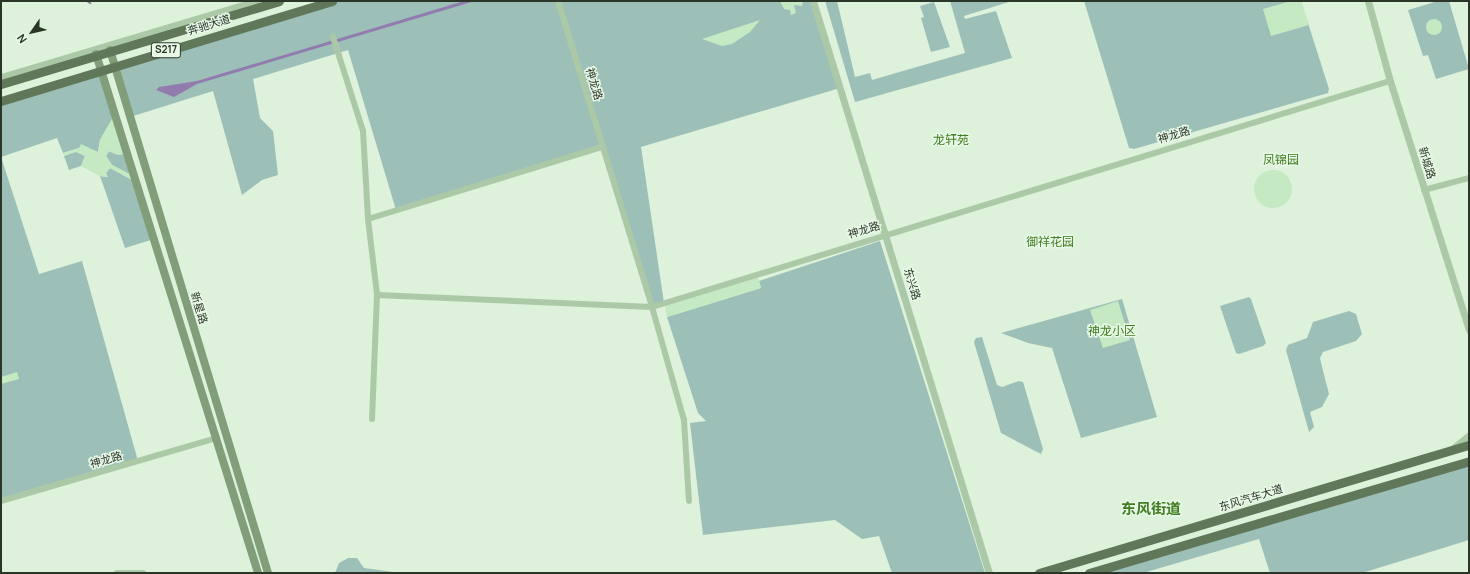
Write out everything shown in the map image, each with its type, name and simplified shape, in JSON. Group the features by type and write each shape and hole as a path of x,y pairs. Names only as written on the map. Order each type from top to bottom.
{"main road":[{"name":"奔驰大道","path":"1,84 96,54 115,46 279,1"},
{"name":"奔驰大道","path":"1,100 332,1"},
{"name":"新星路","path":"115,46 114,66 268,573"},
{"name":"新星路","path":"96,54 258,573"},
{"name":"东风汽车大道","path":"1039,573 1469,445"},
{"path":"1088,573 1469,461"}],"street":[{"path":"1,78 115,46 256,1"},
{"name":"神龙路","path":"558,1 652,307 885,234 1390,80"},
{"name":"东兴路","path":"813,1 989,573"},
{"name":"新城路","path":"1368,1 1390,80 1469,330"},
{"path":"333,37 363,131 368,219 377,295 372,419"},
{"path":"368,219 602,147"},
{"path":"1424,190 1469,178"},
{"path":"377,295 652,307 684,420 689,501"},
{"path":"1450,451 1469,435"},
{"name":"神龙路","path":"1,501 217,438"},
{"path":"117,573 143,573"}],"shaded area":[{"path":"332,1 813,1 840,88 641,147 664,303 652,307 602,147 396,210 348,50 253,79 260,118 273,131 278,175 262,180 242,195 213,91 130,117 114,66"},
{"path":"464,1 475,1 197,84 174,97 156,90 159,87 197,81"},
{"path":"780,1 803,1 802,6 794,5 796,13 791,15 790,10 784,9"},
{"path":"825,1 837,1 855,77 870,73 872,80 965,53 950,1 1012,1 964,16 965,19 996,11 1012,58 855,102"},
{"path":"1084,1 1301,1 1329,89 1328,93 1134,149 1129,148"},
{"path":"1291,1 1301,1 1309,25 1271,36 1263,9"},
{"path":"1438,1 1449,1 1469,69 1436,79 1428,55 1423,56 1408,10"},
{"path":"934,2 950,47 931,52 921,18 924,17 920,6"},
{"path":"1434,19 1441,24 1442,27 1437,34 1434,35 1427,30 1426,27 1431,20"},
{"path":"760,20 750,32 732,44 722,46 702,39"},
{"path":"101,70 115,114 100,140 98,152 79,148 63,153 57,138 1,157 1,101"},
{"path":"115,114 127,154 118,155 109,151 106,156 112,165 135,177 136,182 110,168 106,173 108,177 100,176 81,166 85,156 76,152 64,156 63,153 79,148 81,144 98,152 100,140"},
{"path":"76,151 85,156 81,166 69,170 64,156"},
{"path":"109,151 115,154 127,154 135,177 112,165 106,156"},
{"path":"1,157 39,274 82,261 138,461 1,501"},
{"path":"110,168 136,182 154,239 125,248 100,176 107,177 106,173"},
{"path":"1269,170 1277,170 1284,173 1289,178 1292,189 1289,200 1284,205 1277,208 1269,208 1262,205 1257,200 1254,193 1254,185 1257,178 1262,173"},
{"path":"880,241 985,573 892,573 879,536 862,539 835,520 703,535 690,423 706,421 698,413 667,317 761,288 759,281"},
{"path":"757,274 761,288 667,317 664,303"},
{"path":"1249,297 1266,343 1263,346 1239,354 1236,353 1220,306"},
{"path":"1122,299 1157,417 1081,438 1052,348 1028,343 1001,333"},
{"path":"1118,301 1130,340 1103,348 1090,310"},
{"path":"1349,311 1356,314 1362,334 1356,341 1323,352 1320,358 1329,394 1322,407 1310,412 1314,427 1309,432 1286,350 1288,345 1307,338 1313,322"},
{"path":"982,337 997,385 1002,387 1019,381 1023,382 1043,449 1041,454 1001,433 974,342 976,338"},
{"path":"17,372 19,379 1,384 1,377"},
{"path":"1469,461 1469,540 1362,573 1270,573 1259,539 1143,573 1089,573"},
{"path":"348,558 357,558 364,568 401,573 335,573 339,563"}],"district":[{"name":"龙轩苑","path":"951,140"},
{"name":"凤锦园","path":"1281,160"},
{"name":"御祥花园","path":"1050,242"},
{"name":"神龙小区","path":"1112,331"},
{"name":"东风街道","path":"1151,509"}]}
